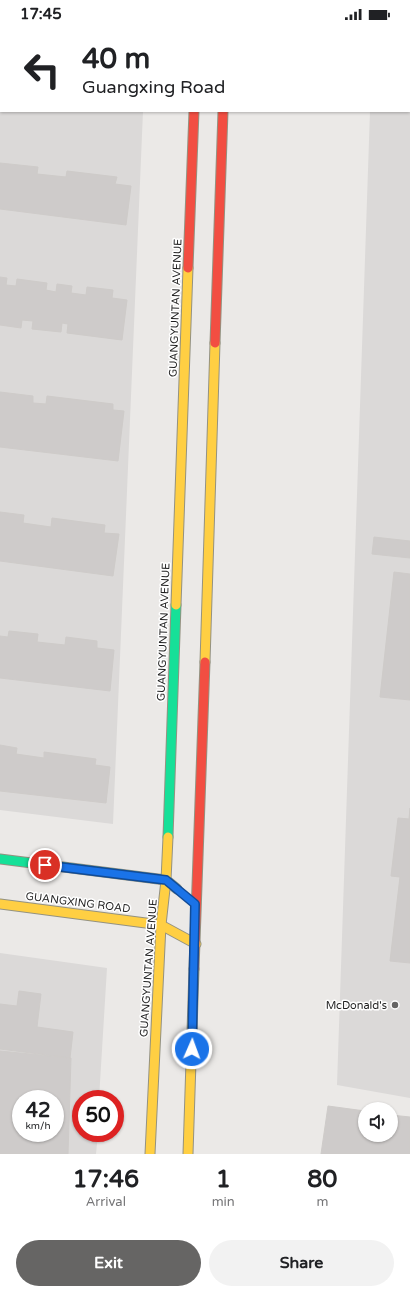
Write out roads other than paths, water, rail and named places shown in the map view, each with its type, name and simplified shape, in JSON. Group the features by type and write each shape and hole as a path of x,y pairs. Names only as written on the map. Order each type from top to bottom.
{"main road":[{"name":"GUANGYUNTAN AVENUE","path":"150,1154 161,925 166,880 194,112"},
{"path":"188,1154 196,944 190,899 222,112"},
{"path":"0,859 166,880 190,899"},
{"name":"GUANGXING ROAD","path":"0,904 161,925 196,944"}],"place":[{"name":"McDonald's","path":"395,1005"}]}
